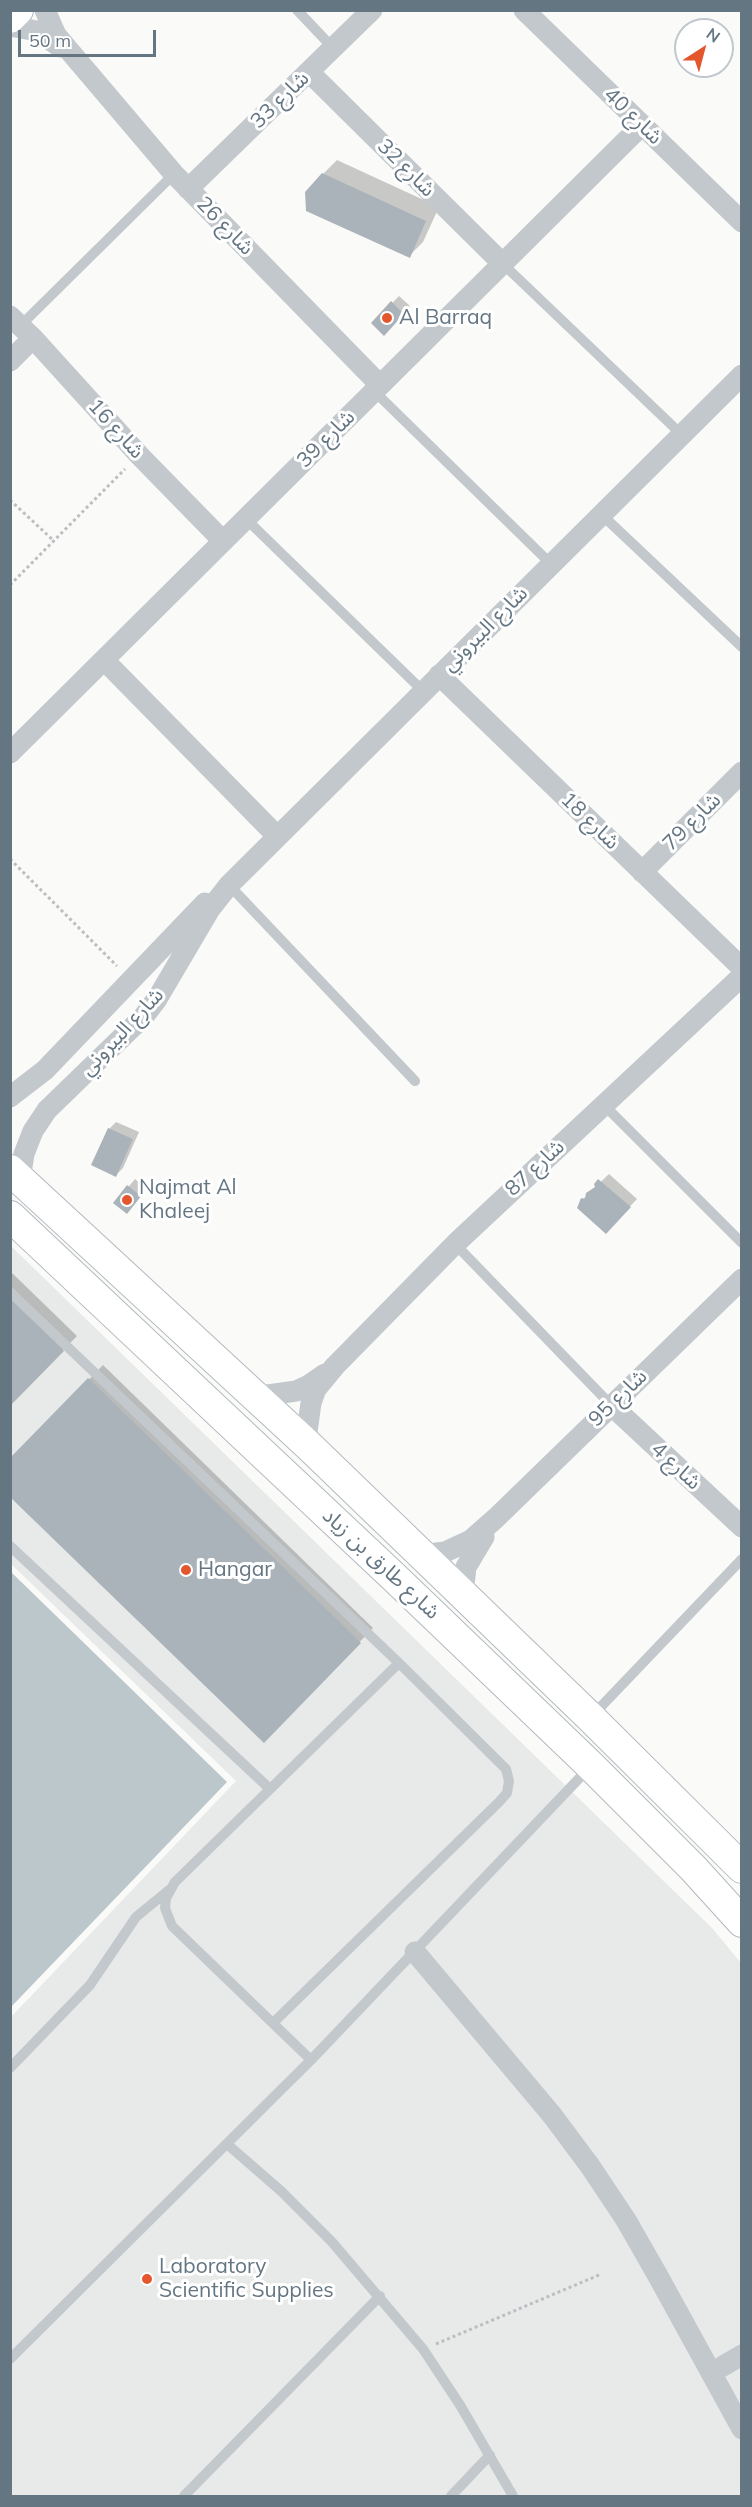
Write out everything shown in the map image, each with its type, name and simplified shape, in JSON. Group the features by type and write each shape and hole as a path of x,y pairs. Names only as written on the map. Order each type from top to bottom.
{"main road":[{"path":"10,18 18,10"},
{"name":"شارع طارق بن زياد","path":"15,1174 309,1446 591,1718 741,1868"},
{"name":"شارع طارق بن زياد","path":"10,1216 591,1766 693,1868 741,1922"},
{"path":"396,1579 421,1555"}],"street":[{"name":"شارع 26","path":"45,10 56,35 181,181 377,388"},
{"name":"شارع 33","path":"181,181 309,72 372,10"},
{"name":"شارع 40","path":"524,10 741,222"},
{"name":"شارع 26","path":"10,26 37,31 77,60"},
{"name":"شارع 32","path":"309,72 503,264"},
{"name":"شارع 39","path":"10,753 642,125"},
{"path":"10,361 21,326"},
{"name":"شارع 16","path":"21,326 139,455 224,541"},
{"name":"شارع البيروني","path":"15,1174 33,1131 47,1110 144,1016 157,999 210,909 229,885 741,375"},
{"path":"104,660 277,836"},
{"name":"شارع 18","path":"439,675 741,968"},
{"name":"شارع 79","path":"642,872 741,772"},
{"name":"شارع البيروني","path":"10,1097 45,1070 185,923 229,885"},
{"name":"شارع 87","path":"309,1446 307,1431 311,1403 316,1389 335,1366 454,1244 741,976"},
{"name":"شارع 95","path":"421,1555 446,1552 463,1545 496,1518 741,1279"},
{"name":"شارع 87","path":"254,1394 268,1395 296,1391 309,1385 335,1366"},
{"name":"شارع 4","path":"611,1405 741,1527"},
{"name":"شارع 95","path":"463,1594 470,1558 496,1518"},
{"path":"415,1952 552,2115 590,2166 637,2238 741,2429"},
{"path":"711,2373 741,2355"}],"lane":[{"path":"297,10 333,48"},
{"path":"21,326 181,181"},
{"path":"503,264 681,434"},
{"path":"377,388 551,564"},
{"path":"601,514 741,647"},
{"path":"246,519 423,691"},
{"path":"229,885 415,1081"},
{"path":"603,1104 741,1243"},
{"path":"454,1244 611,1405"},
{"path":"10,1292 399,1663 506,1769 509,1781 507,1793 273,2023"},
{"path":"10,1546 270,1789"},
{"path":"591,1718 741,1559"},
{"path":"10,2068 90,1985 136,1917 170,1890 399,1663"},
{"path":"10,2359 311,2060 591,1766"},
{"path":"170,1890 165,1908 172,1926 311,2060"},
{"path":"226,2144 296,2206 380,2296 423,2349 513,2496"},
{"path":"184,2496 380,2296"},
{"path":"451,2496 490,2455"}],"path":[{"path":"10,585 139,455"},
{"path":"10,500 54,541"},
{"path":"10,859 132,981"},
{"path":"423,2349 599,2275"}],"shaded area":[{"path":"10,1245 712,1928 741,1963 741,2496 11,2496 11,2017 236,1781 11,1564"},
{"path":"11,1572 227,1782 10,2007"}],"building":[{"path":"322,173 426,221 410,258 306,211 305,192"},
{"name":"Al Barraq","path":"391,301 404,314 384,336 371,323"},
{"path":"108,1128 133,1139 116,1177 91,1165"},
{"path":"598,1179 631,1207 606,1234 577,1208 581,1198 585,1199 586,1193 595,1187 594,1184"},
{"name":"Najmat Al Khaleej","path":"127,1185 141,1196 127,1214 113,1203"},
{"path":"10,1298 64,1351 10,1406"},
{"name":"Hangar","path":"88,1378 361,1643 264,1743 10,1497 10,1458"}],"place":[{"name":"Al Barraq","path":"387,318"},
{"name":"Najmat Al Khaleej","path":"127,1200"},
{"name":"Hangar","path":"186,1570"},
{"name":"Laboratory Scientific Supplies","path":"147,2279"}]}
